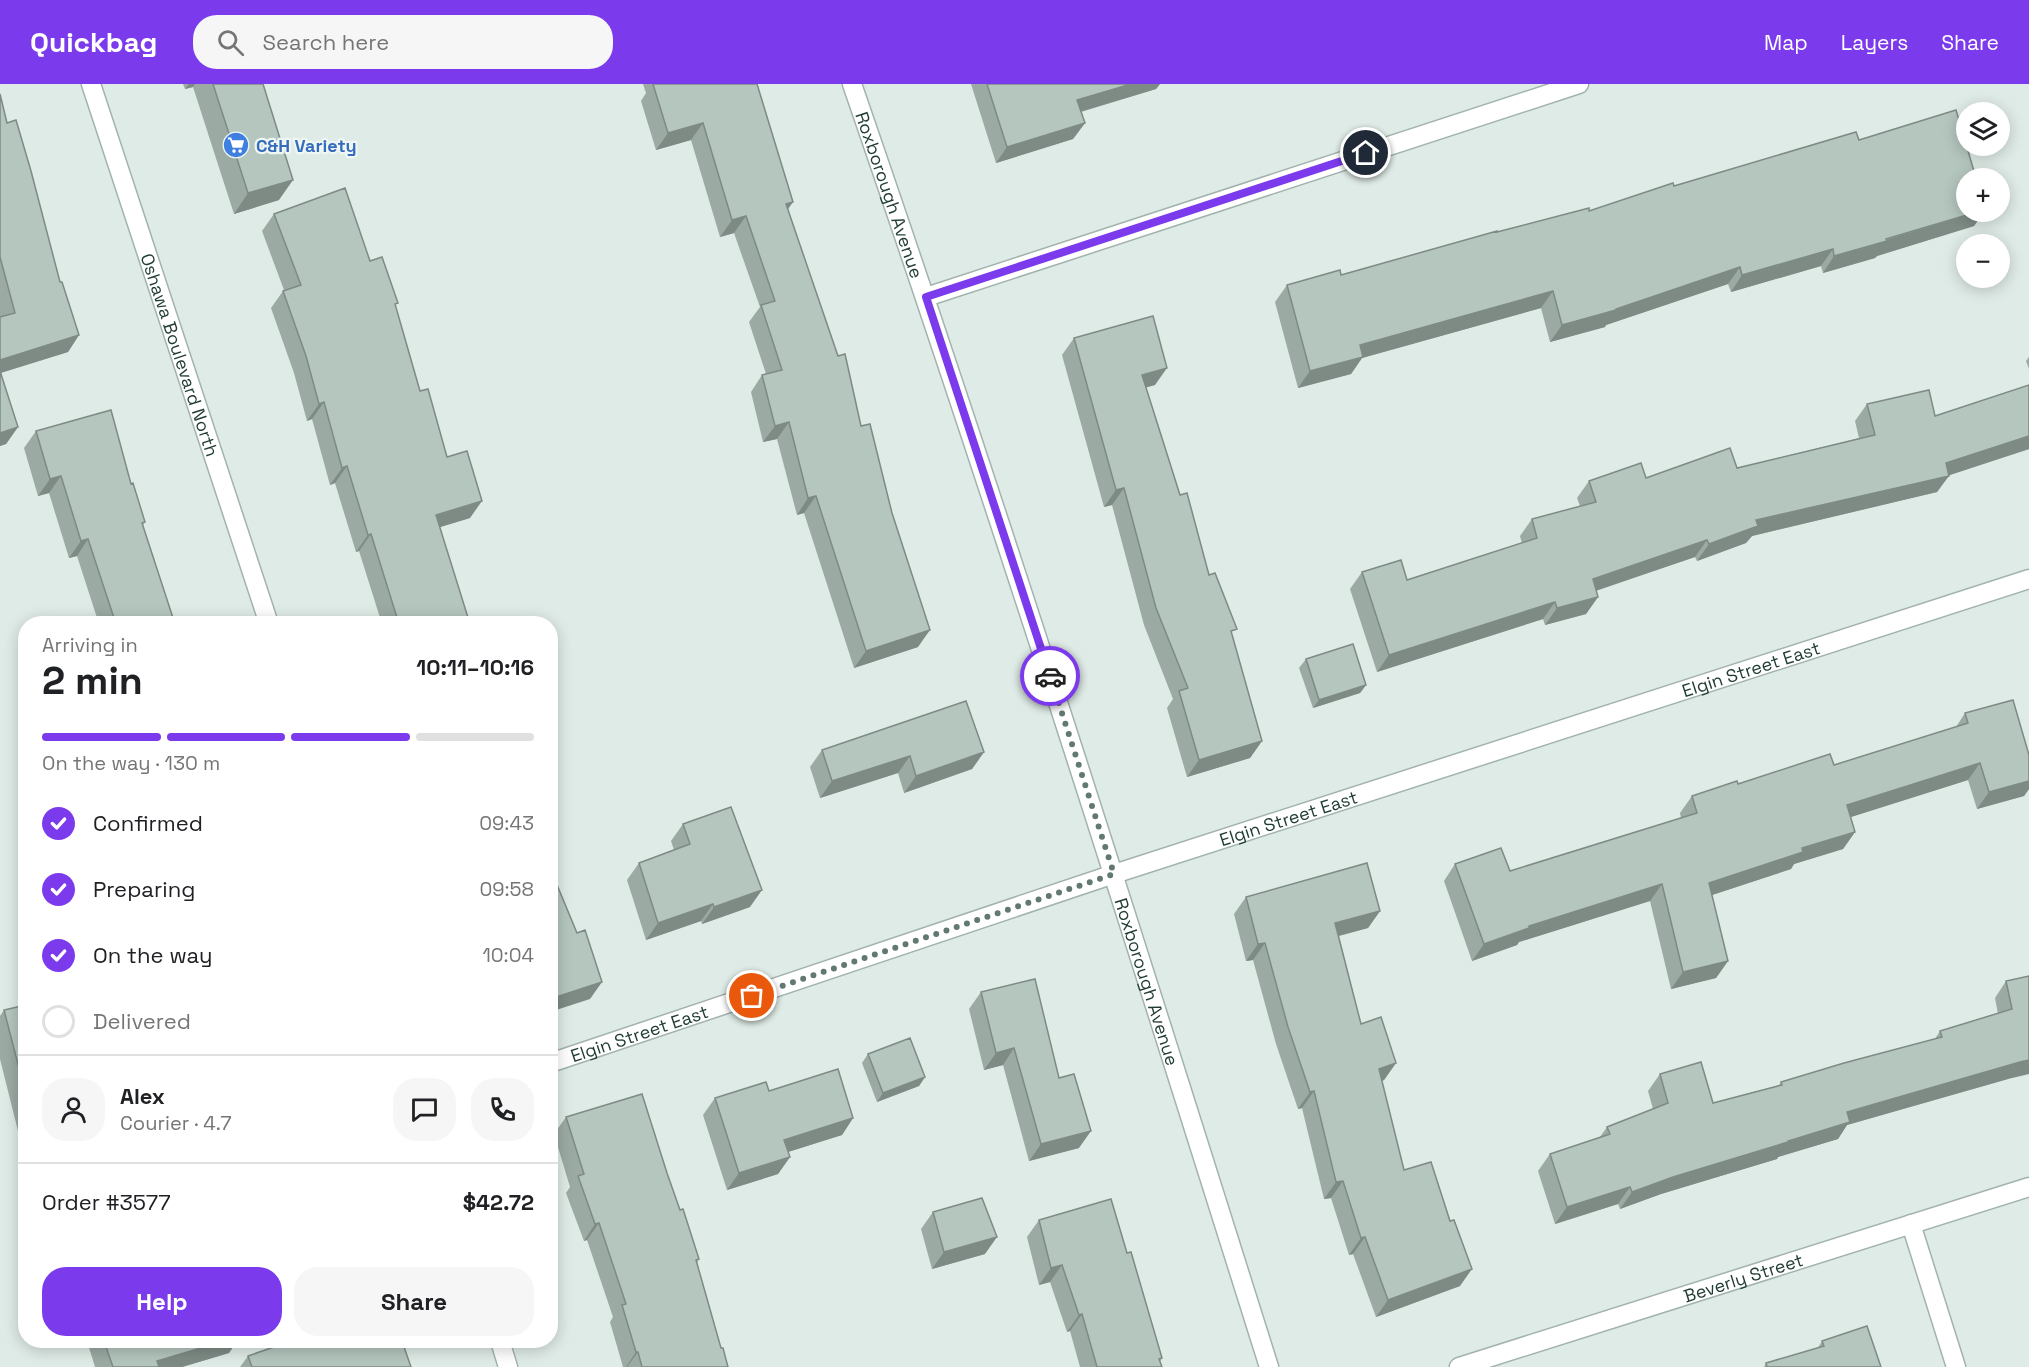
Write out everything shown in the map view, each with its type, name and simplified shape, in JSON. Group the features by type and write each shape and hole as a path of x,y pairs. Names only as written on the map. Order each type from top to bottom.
{"street":[{"name":"Oshawa Boulevard North","path":"91,84 266,616"},
{"name":"Roxborough Avenue","path":"852,84 926,297 1114,874 1269,1367"},
{"path":"926,297 1579,84"},
{"name":"Elgin Street East","path":"558,1060 1114,874 2029,579"},
{"name":"Beverly Street","path":"1459,1367 2029,1187"},
{"path":"1911,1224 1956,1367"},
{"path":"502,1348 508,1367"}],"building":[{"path":"213,84 263,84 293,180 248,193"},
{"path":"653,84 757,84 793,202 786,204 838,356 845,354 861,426 870,424 892,513 930,630 866,651 816,496 808,498 789,422 775,426 762,375 782,370 761,305 775,301 746,216 732,220 703,123 668,133"},
{"path":"987,84 1131,84 1077,100 1085,123 1007,147"},
{"path":"0,94 7,123 16,120 60,282 62,282 79,335 0,360 0,317 15,313 0,257"},
{"path":"1956,110 1956,156 1970,156 1973,168 1956,168 1956,218 1834,256 1833,249 1742,275 1740,267 1616,310 1562,325 1553,291 1360,345 1363,357 1310,371 1287,285 1340,270 1341,275 1497,231 1589,208 1589,211 1673,183 1674,186 1856,132 1859,140"},
{"path":"345,188 370,261 382,257 398,303 395,304 420,391 428,389 447,457 467,451 482,501 436,515 468,616 397,616 347,466 342,468 324,402 319,404 306,356 283,291 301,285 274,214"},
{"path":"1153,316 1167,368 1142,375 1180,495 1187,493 1209,575 1215,573 1237,629 1231,631 1262,741 1199,760 1179,691 1188,688 1156,608 1124,488 1116,490 1074,338"},
{"path":"0,371 18,427 0,433"},
{"path":"2029,385 2029,436 1946,463 1949,476 1756,520 1758,526 1709,544 1707,540 1593,579 1598,597 1557,608 1555,602 1389,655 1362,572 1401,560 1407,580 1537,538 1532,519 1596,502 1589,481 1641,463 1646,478 1730,448 1737,468 1875,435 1867,404 1929,390 1935,416"},
{"path":"111,410 131,484 133,483 145,522 142,523 172,616 113,616 88,539 81,541 61,476 50,479 36,431"},
{"path":"1353,644 1366,685 1319,700 1306,659"},
{"path":"2013,700 2029,755 2029,781 1989,792 1980,763 1847,805 1855,832 1802,848 1803,852 1709,883 1728,961 1683,972 1662,884 1529,926 1529,928 1484,944 1455,864 1501,848 1510,871 1697,813 1692,796 1737,781 1738,784 1830,754 1834,765 1968,723 1965,713"},
{"path":"966,701 984,752 916,776 910,756 832,781 822,750"},
{"path":"731,807 762,890 658,923 639,863 690,844 683,824"},
{"path":"1367,863 1380,911 1335,923 1361,1024 1381,1017 1396,1063 1379,1069 1404,1170 1431,1162 1450,1221 1454,1220 1472,1269 1388,1300 1365,1237 1361,1238 1343,1181 1336,1182 1314,1091 1310,1092 1288,1027 1265,943 1258,944 1246,897"},
{"path":"558,887 577,933 585,930 602,982 558,996"},
{"path":"2029,976 2029,1060 1847,1112 1850,1122 1632,1192 1630,1187 1567,1207 1550,1154 1610,1134 1607,1127 1668,1103 1660,1074 1701,1062 1713,1103 1782,1085 1781,1082 1844,1063 1942,1037 1940,1031 2012,1009 2006,981"},
{"path":"1035,979 1059,1078 1074,1074 1091,1131 1041,1144 1014,1048 996,1053 981,992"},
{"path":"18,1007 18,1064 4,1010"},
{"path":"910,1038 925,1077 883,1093 868,1054"},
{"path":"838,1069 853,1118 784,1140 790,1157 739,1173 715,1098 766,1082 769,1091"},
{"path":"642,1094 667,1173 680,1210 683,1209 699,1259 696,1260 728,1367 642,1367 622,1305 626,1304 599,1223 595,1224 578,1176 584,1174 566,1117"},
{"path":"982,1198 997,1237 944,1252 933,1212"},
{"path":"1111,1199 1127,1253 1131,1252 1162,1358 1159,1359 1162,1367 1097,1367 1082,1314 1079,1315 1062,1265 1051,1268 1039,1220"},
{"path":"1867,1326 1881,1367 1767,1367 1766,1363 1824,1346 1822,1341"},
{"path":"106,1348 201,1348 157,1361 159,1367 113,1367"},
{"path":"271,1348 404,1348 411,1367 252,1367 248,1356"}],"way so far":[{"path":"752,996 1114,874 1050,676"}],"place":[{"name":"C&H Variety","path":"236,145"}],"route":[{"path":"1050,676 926,297 1366,153"}]}
